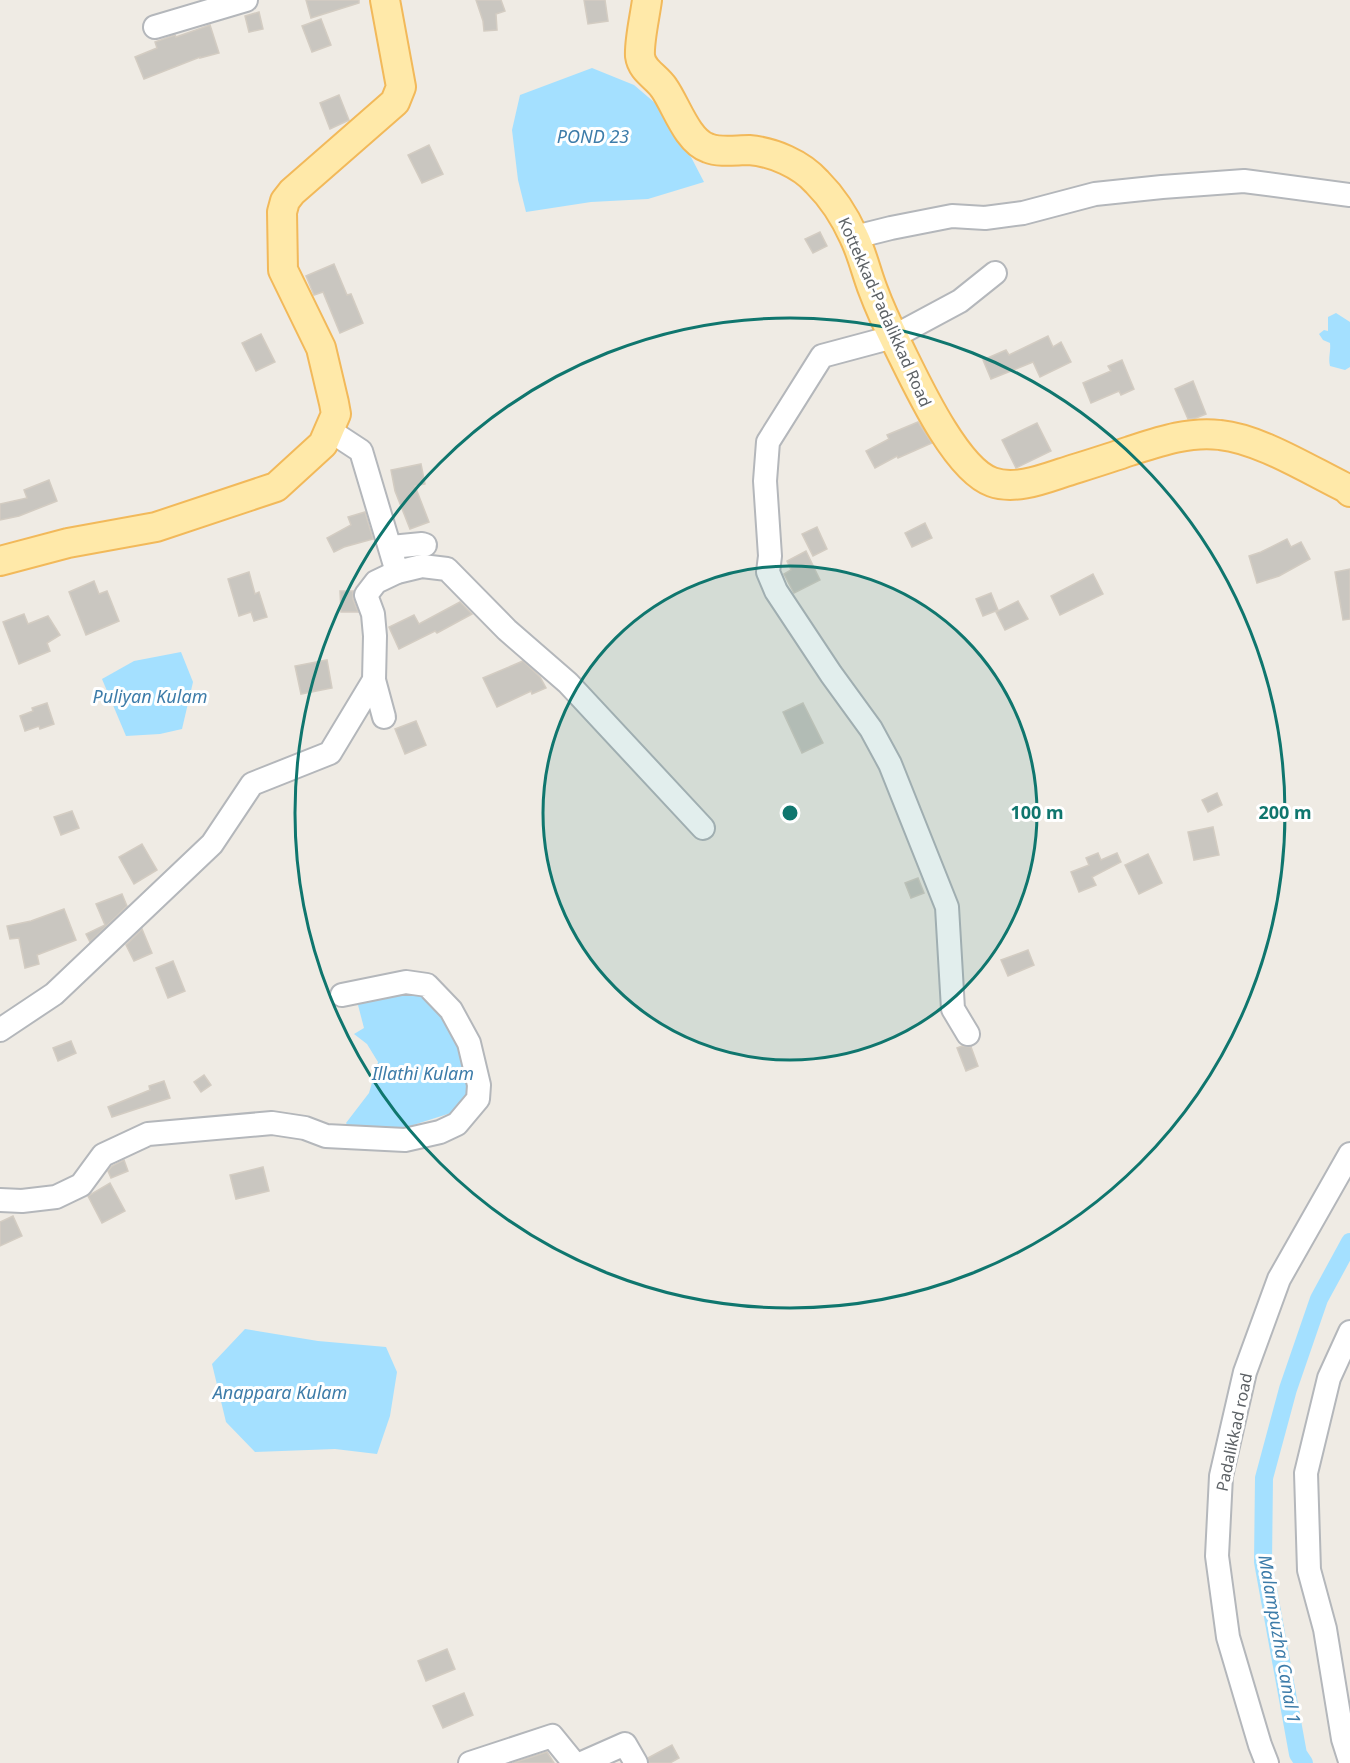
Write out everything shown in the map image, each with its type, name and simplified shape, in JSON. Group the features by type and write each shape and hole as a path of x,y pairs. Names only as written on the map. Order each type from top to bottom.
{"main road":[{"path":"0,561 68,543 156,527 276,487 323,444 336,414 321,348 283,270 282,212 285,201 292,192 395,102 401,87 385,0"},
{"name":"Kottekkad-Padalikkad Road","path":"647,0 640,55 646,70 663,86 698,142 709,149 751,150 776,156 797,166 815,179 829,195 855,237 893,337 938,424 976,473 992,482 1010,485 1035,481 1166,440 1192,435 1219,435 1249,442 1336,483 1350,492"}],"street":[{"path":"155,27 246,0"},
{"path":"855,237 952,216 985,218 1023,213 1095,194 1162,187 1244,181 1350,195"},
{"path":"968,1034 953,1010 946,906 890,764 871,729 776,591 768,572 770,556 765,481 768,441 822,356 893,337 960,301 995,273"},
{"path":"329,430 361,451 397,572"},
{"path":"391,547 425,545"},
{"path":"384,717 374,680 375,636 366,595 376,582 397,572 422,566 447,569 507,630 568,682 703,828"},
{"path":"0,1030 54,994 212,844 252,784 330,753 374,680"},
{"path":"0,1200 22,1201 56,1197 81,1185 103,1155 148,1134 272,1123 304,1128 326,1136 405,1140 440,1132 457,1124 478,1099 479,1085 469,1044 451,1010 427,985 406,981 342,995"},
{"name":"Padalikkad road","path":"1267,1763 1228,1637 1217,1556 1221,1476 1245,1372 1279,1279 1350,1154"},
{"path":"1350,1332 1329,1378 1306,1473 1309,1570 1325,1629 1343,1739 1350,1761"},
{"path":"470,1763 552,1736 574,1763"},
{"path":"582,1763 625,1744 636,1763"}],"water":[{"name":"POND 23","path":"592,68 634,85 668,114 681,145 691,157 704,182 648,199 591,202 526,212 518,180 512,130 520,95"},
{"path":"1336,313 1350,322 1350,367 1345,370 1330,366 1330,343 1323,340 1319,334 1324,330 1328,331 1328,317"},
{"name":"Puliyan Kulam","path":"181,652 193,682 182,729 160,734 126,736 102,679 134,661"},
{"name":"Illathi Kulam","path":"424,987 451,1025 480,1090 454,1112 407,1127 353,1134 346,1123 369,1093 378,1062 367,1044 354,1034 364,1028 358,1005 370,996"},
{"name":"Anappara Kulam","path":"245,1329 318,1341 386,1347 397,1372 390,1416 377,1454 335,1449 255,1452 226,1422 212,1364"}],"building":[{"path":"306,0 359,0 359,3 311,18"},
{"path":"476,0 501,0 505,11 496,14 497,30 484,31"},
{"path":"584,0 605,0 608,21 588,24"},
{"path":"259,12 263,29 249,32 245,16"},
{"path":"321,19 331,45 312,52 302,26"},
{"path":"210,25 219,53 200,57 144,79 135,57 157,48 155,42"},
{"path":"339,95 349,120 330,129 320,103"},
{"path":"429,145 443,174 422,183 408,155"},
{"path":"820,232 827,246 813,253 805,239"},
{"path":"334,264 347,295 351,294 363,323 340,333 323,292 314,295 306,276"},
{"path":"261,334 275,362 256,371 242,343"},
{"path":"1048,336 1053,347 1061,342 1071,362 1040,377 1033,362 991,379 983,360 1006,350 1009,355"},
{"path":"1122,360 1134,389 1121,395 1119,391 1091,403 1083,383 1111,371 1108,366"},
{"path":"1193,381 1206,414 1188,419 1175,389"},
{"path":"918,422 932,443 898,458 897,456 875,468 866,451 889,439 887,435"},
{"path":"1037,423 1051,451 1016,468 1002,440"},
{"path":"421,464 425,484 415,486 429,522 410,529 395,491 391,470"},
{"path":"49,480 57,501 19,516 0,520 0,504 27,498 24,490"},
{"path":"365,512 373,539 334,552 327,538 351,525 348,517"},
{"path":"925,523 932,538 912,547 905,533"},
{"path":"817,527 827,549 813,556 802,534"},
{"path":"1287,539 1291,547 1301,542 1310,559 1279,576 1257,583 1249,556"},
{"path":"806,551 820,580 794,593 784,574 791,570 787,561"},
{"path":"1350,569 1350,619 1343,620 1335,572"},
{"path":"249,572 255,594 259,592 267,617 254,621 251,612 239,616 228,579"},
{"path":"1093,574 1103,594 1060,615 1051,596"},
{"path":"94,581 99,594 107,591 119,621 86,635 69,592"},
{"path":"340,591 353,591 353,599 358,612 341,612"},
{"path":"991,593 998,610 983,616 976,599"},
{"path":"1018,601 1028,619 1005,630 996,612"},
{"path":"460,602 472,614 437,633 435,631 399,649 389,627 414,615 419,624"},
{"path":"24,614 28,624 48,616 60,635 47,643 50,651 19,664 3,622"},
{"path":"327,660 332,688 301,694 295,666"},
{"path":"523,661 540,677 546,688 532,694 531,691 497,707 483,678"},
{"path":"47,703 54,724 25,731 20,716 33,711 32,708"},
{"path":"803,703 823,743 802,753 783,712"},
{"path":"416,721 426,745 405,754 395,729"},
{"path":"1217,793 1222,805 1208,812 1202,800"},
{"path":"72,811 79,828 61,835 54,817"},
{"path":"1213,827 1219,855 1194,860 1188,832"},
{"path":"142,844 157,870 134,884 119,857"},
{"path":"1098,853 1101,860 1117,853 1121,862 1092,877 1096,885 1079,892 1071,872 1089,865 1086,858"},
{"path":"1148,854 1162,883 1139,894 1125,865"},
{"path":"918,878 924,893 911,898 905,883"},
{"path":"122,894 127,906 90,942 86,934 105,925 96,904"},
{"path":"64,909 76,940 37,955 39,964 25,968 19,938 10,939 7,926 31,921"},
{"path":"142,929 152,953 134,961 126,945"},
{"path":"1028,950 1034,965 1008,976 1001,960"},
{"path":"173,961 185,991 168,998 156,968"},
{"path":"71,1041 76,1053 58,1061 53,1048"},
{"path":"971,1047 978,1066 966,1071 957,1048"},
{"path":"204,1075 211,1085 201,1092 194,1082"},
{"path":"164,1081 170,1098 112,1117 108,1107 150,1090 149,1086"},
{"path":"124,1160 128,1171 111,1178 108,1171 112,1166"},
{"path":"263,1167 269,1191 236,1199 230,1175"},
{"path":"110,1183 125,1211 102,1223 88,1196"},
{"path":"13,1216 22,1236 0,1246 0,1222"},
{"path":"447,1649 455,1669 426,1681 418,1661"},
{"path":"464,1693 473,1715 443,1728 433,1706"},
{"path":"672,1745 679,1758 670,1763 649,1763 648,1758"},
{"path":"547,1752 554,1763 513,1763"}],"waterway":[{"name":"Malampuzha Canal 1","path":"1304,1763 1298,1754 1263,1562 1264,1478 1288,1389 1319,1299 1350,1242"}]}
